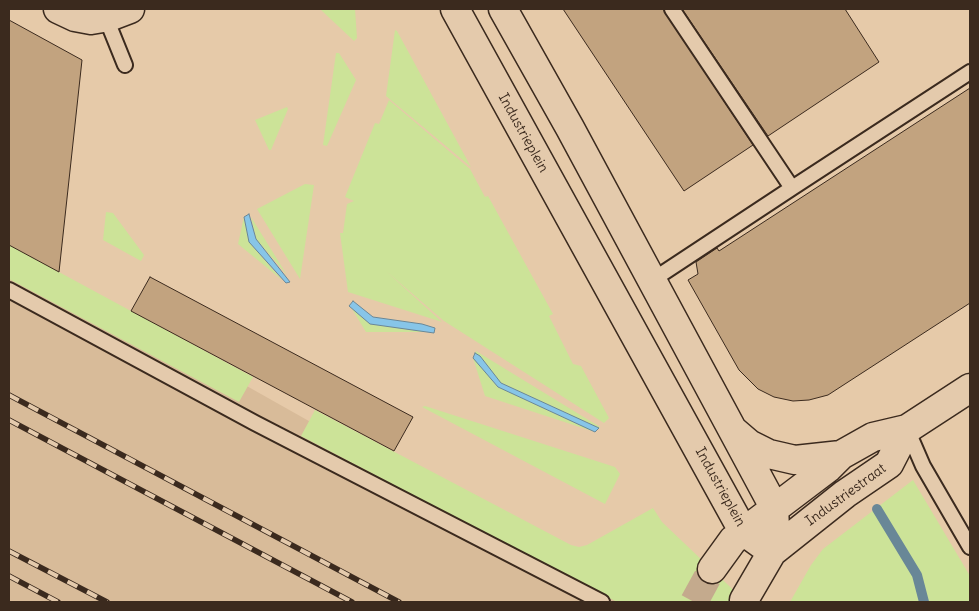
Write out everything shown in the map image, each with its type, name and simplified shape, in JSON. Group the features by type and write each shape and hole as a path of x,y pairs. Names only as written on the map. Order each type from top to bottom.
{"main road":[{"path":"58,9 75,17 92,20 118,13"},
{"name":"Industrieplein","path":"455,9 744,531 772,552"},
{"path":"503,9 570,128 650,281 774,508 775,529 772,552 744,600"},
{"name":"Industriestraat","path":"712,569 722,552 744,531 828,468 841,455 873,437 907,429 970,388"},
{"name":"Industriestraat","path":"731,429 749,444 769,454 795,460 841,455"},
{"name":"Industriestraat","path":"772,552 845,494 889,464 907,429"}],"lane":[{"path":"672,9 792,188"},
{"path":"118,13 125,65"},
{"path":"650,281 970,72"},
{"path":"9,290 255,423 602,602"},
{"path":"907,429 923,466 970,547"}],"shaded area":[{"path":"9,252 630,602 9,602"}],"green space":[{"path":"320,9 355,9 357,38 354,41"},
{"path":"395,30 397,31 471,167 386,96"},
{"path":"336,53 339,53 356,80 327,146 323,145"},
{"path":"389,100 470,169 485,197 488,196 553,314 549,316 573,364 581,366 609,418 604,423 444,321 386,271 442,322 348,292 340,233 343,233 347,204 354,201 345,197 375,123 379,124"},
{"path":"287,107 288,109 271,150 269,150 255,120"},
{"path":"305,184 314,185 300,279 257,209"},
{"path":"106,212 113,213 144,255 141,261 103,240"},
{"path":"244,217 249,242 282,280 238,244"},
{"path":"251,217 287,275 256,239"},
{"path":"9,245 253,377 239,402 9,279"},
{"path":"352,309 370,324 427,332 366,332"},
{"path":"476,351 600,427 501,383 480,356 475,353"},
{"path":"473,358 498,387 595,432 485,396"},
{"path":"425,406 615,467 620,474 605,504 422,407"},
{"path":"315,410 571,545 579,547 587,545 653,508 662,522 746,602 617,602 301,436"},
{"path":"913,480 970,576 970,602 790,602 811,565 823,549"}],"water":[{"path":"249,214 256,239 290,282 286,283 249,242 244,217"},
{"path":"353,301 373,317 422,324 435,328 434,333 370,324 349,306"},
{"path":"475,353 480,356 501,383 599,428 595,432 498,387 473,358"}],"building":[{"path":"563,9 663,9 753,145 684,191"},
{"path":"682,9 845,9 879,62 768,136"},
{"path":"9,20 82,60 59,272 9,245"},
{"path":"970,88 970,303 828,395 809,400 793,401 774,397 758,389 739,370 688,280 698,274 696,262 717,248 719,251"},
{"path":"150,277 413,417 394,451 131,311"}],"waterway":[{"path":"877,509 917,575 924,602"}],"tunnel":[{"path":"694,602 712,569"}],"railway":[{"path":"9,395 399,602"},
{"path":"9,420 352,602"},
{"path":"9,551 107,602"},
{"path":"9,576 58,602"}]}
